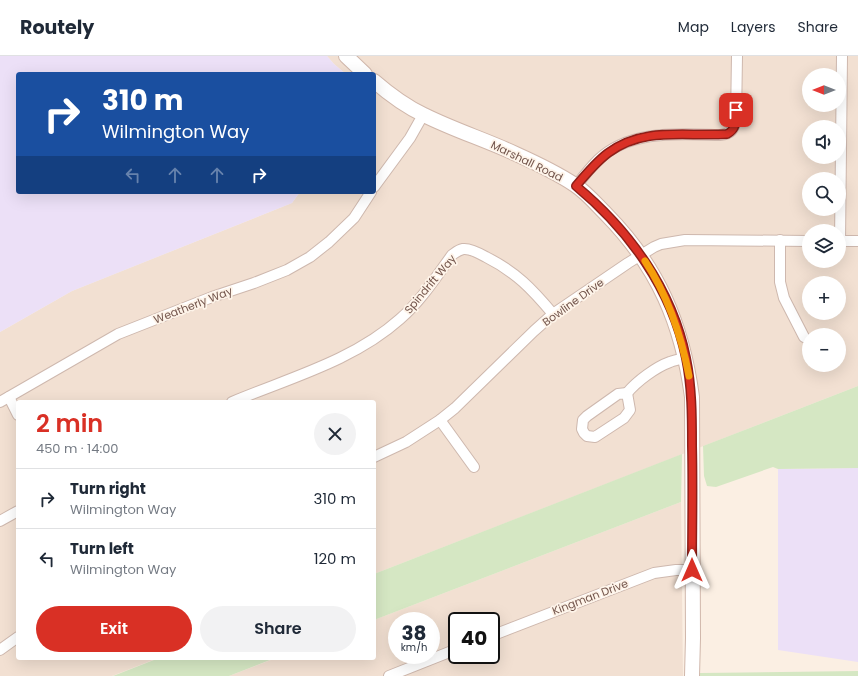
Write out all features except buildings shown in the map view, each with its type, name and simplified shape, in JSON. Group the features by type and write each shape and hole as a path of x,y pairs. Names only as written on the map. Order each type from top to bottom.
{"street":[{"path":"576,186 598,160 609,152 629,142 646,136 672,134 720,135 732,132 736,119 736,56"},
{"path":"840,224 842,56"},
{"path":"351,58 363,72"},
{"name":"Marshall Road","path":"376,83 423,115 515,154 550,171 576,186 623,231 641,255 659,285 669,306 680,337 686,358 692,397 692,676"},
{"path":"376,184 410,138 423,115"},
{"name":"Weatherly Way","path":"4,399 118,334 212,297 287,270 310,257 329,242 354,218 370,194"},
{"name":"Bowline Drive","path":"376,456 406,442 440,420 455,408 553,314 641,255 661,244 685,240 802,241"},
{"path":"780,240 780,282 784,298 802,333"},
{"path":"846,241 858,241"},
{"name":"Spindrift Way","path":"237,400 345,356 374,339 400,320 418,302 452,255 463,249 477,252 514,273 530,287 553,314"},
{"path":"627,393 630,410 624,418 595,437 587,436 584,433 582,424 587,416 618,394 627,393 650,374 670,362 686,358"},
{"path":"4,399 16,412"},
{"path":"440,420 474,467"},
{"path":"0,521 16,512"},
{"name":"Kingman Drive","path":"500,633 654,573 676,570 692,570"},
{"path":"0,650 16,638"},
{"path":"389,676 448,653"}],"shaded area":[{"path":"0,56 327,56 344,72 16,72 16,194 299,194 292,203 72,291 0,332"},
{"path":"327,56 858,56 858,386 376,573 376,400 16,400 16,660 153,660 112,676 0,676 0,332 72,291 292,203 299,194 376,194 376,72 344,72"},
{"path":"858,468 858,662 778,650 778,469"},
{"path":"681,502 683,676 229,676 271,660 376,660 376,619 388,615 388,664 440,664 440,612 395,612"}],"green space":[{"path":"858,386 858,468 778,469 773,467 716,487 707,486 704,476 703,446"},
{"path":"682,454 681,502 395,612 388,612 388,615 376,619 376,573"},
{"path":"154,660 270,660 229,676 113,676"},
{"path":"858,671 858,676 700,676 700,673"}],"slow traffic":[{"path":"645,261 669,306 686,358 689,376"}],"route":[{"path":"692,570 692,397 686,358 680,337 669,306 659,285 641,255 623,231 576,186 598,160 609,152 629,142 646,136 672,134 720,135 732,132 735,126 736,110"}]}
